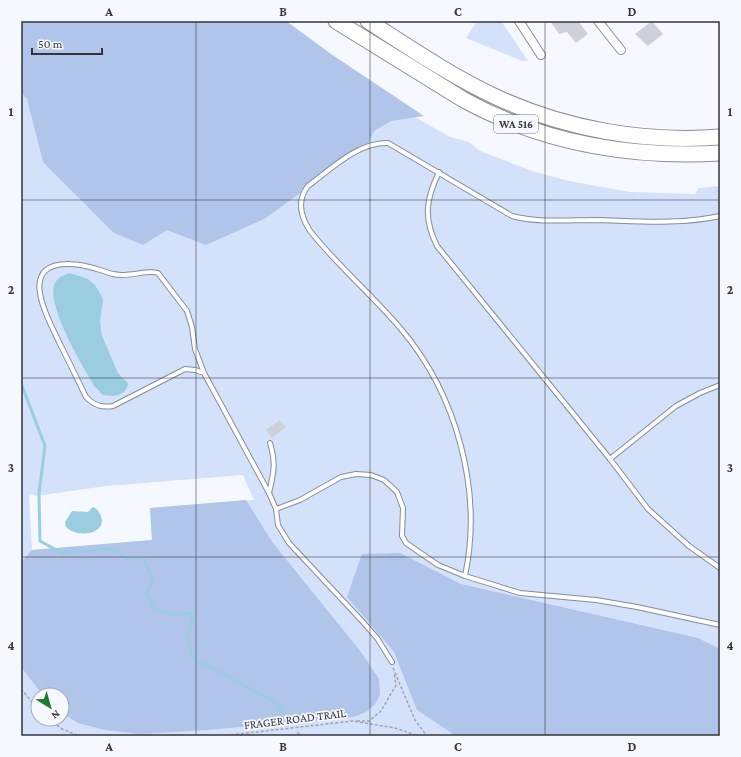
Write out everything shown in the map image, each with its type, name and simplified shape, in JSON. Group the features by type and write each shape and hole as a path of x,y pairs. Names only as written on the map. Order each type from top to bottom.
{"highway":[{"name":"WA 516","path":"336,21 458,96 480,108 527,128 575,143 623,152 677,155 720,154"},
{"name":"WA 516","path":"368,21 468,83 512,104 549,118 627,135 667,138 720,137"}],"street":[{"path":"519,21 542,55"},
{"path":"598,21 621,50"}],"lane":[{"path":"465,576 469,544 468,484 460,438 444,398 418,351 402,330 313,235 305,223 300,209 301,197 308,186 349,155 381,142 388,143 512,216 521,218 558,220 694,221 720,216"},
{"path":"439,172 431,189 427,219 437,246 610,459 648,509 689,546 720,568"},
{"path":"204,373 185,369 113,406 96,405 86,397 42,306 38,286 40,279 52,267 65,264 79,265 119,275 136,275 151,272 158,273 187,311 192,327 196,354 204,373 268,492 276,509 278,526 289,543 372,632 392,662"},
{"path":"610,459 676,406 720,385"},
{"path":"268,492 275,469 275,460 270,443"},
{"path":"276,509 300,500 341,477 364,474 379,477 391,486 401,501 402,536 406,543 438,565 465,576 520,593 623,605 720,625"}],"path":[{"path":"353,721 369,721 381,711 396,685 392,662"},
{"path":"394,670 415,720 427,736"},
{"path":"21,689 30,700"},
{"name":"FRAGER ROAD TRAIL","path":"221,736 353,721 395,728 418,736"},
{"path":"59,727 79,736"}],"shaded area":[{"path":"21,21 406,112 450,137 469,142 480,151 535,172 569,181 630,192 695,194 698,188 720,186 720,736 21,736","holes":["243,475 254,500 150,508 152,540 32,550 29,494 36,496 106,486"]},
{"path":"21,21 286,21 331,54 424,116 391,121 374,131 368,145 264,219 206,245 167,230 143,245 114,233 43,162 27,99 21,92"},
{"path":"477,21 501,21 528,61 522,61 466,38"},
{"path":"70,273 88,279 95,285 101,295 103,300 100,321 102,336 118,373 128,383 125,391 119,395 103,395 95,387 74,351 60,320 53,293 55,283 63,275"},
{"path":"246,500 273,543 361,652 379,679 380,695 375,704 366,712 354,717 207,730 140,734 105,730 78,723 70,718 70,687 37,687 21,667 21,562 32,550 152,540 150,508"},
{"path":"93,507 99,512 102,521 97,530 77,533 66,527 65,522 72,511 88,512"},
{"path":"400,553 461,584 698,638 720,649 720,736 456,736 417,710 394,652 347,597 362,554"}],"building":[{"path":"550,21 578,21 588,34 576,43 567,32 559,34"},
{"path":"652,21 663,34 648,46 635,34"},
{"path":"280,420 286,427 272,438 266,430"}],"waterway":[{"path":"21,383 45,446 39,493 40,541 62,553 113,549 126,559 144,559 153,581 147,592 155,609 175,615 191,613 193,621 187,637 193,658 277,703 290,722"}]}
